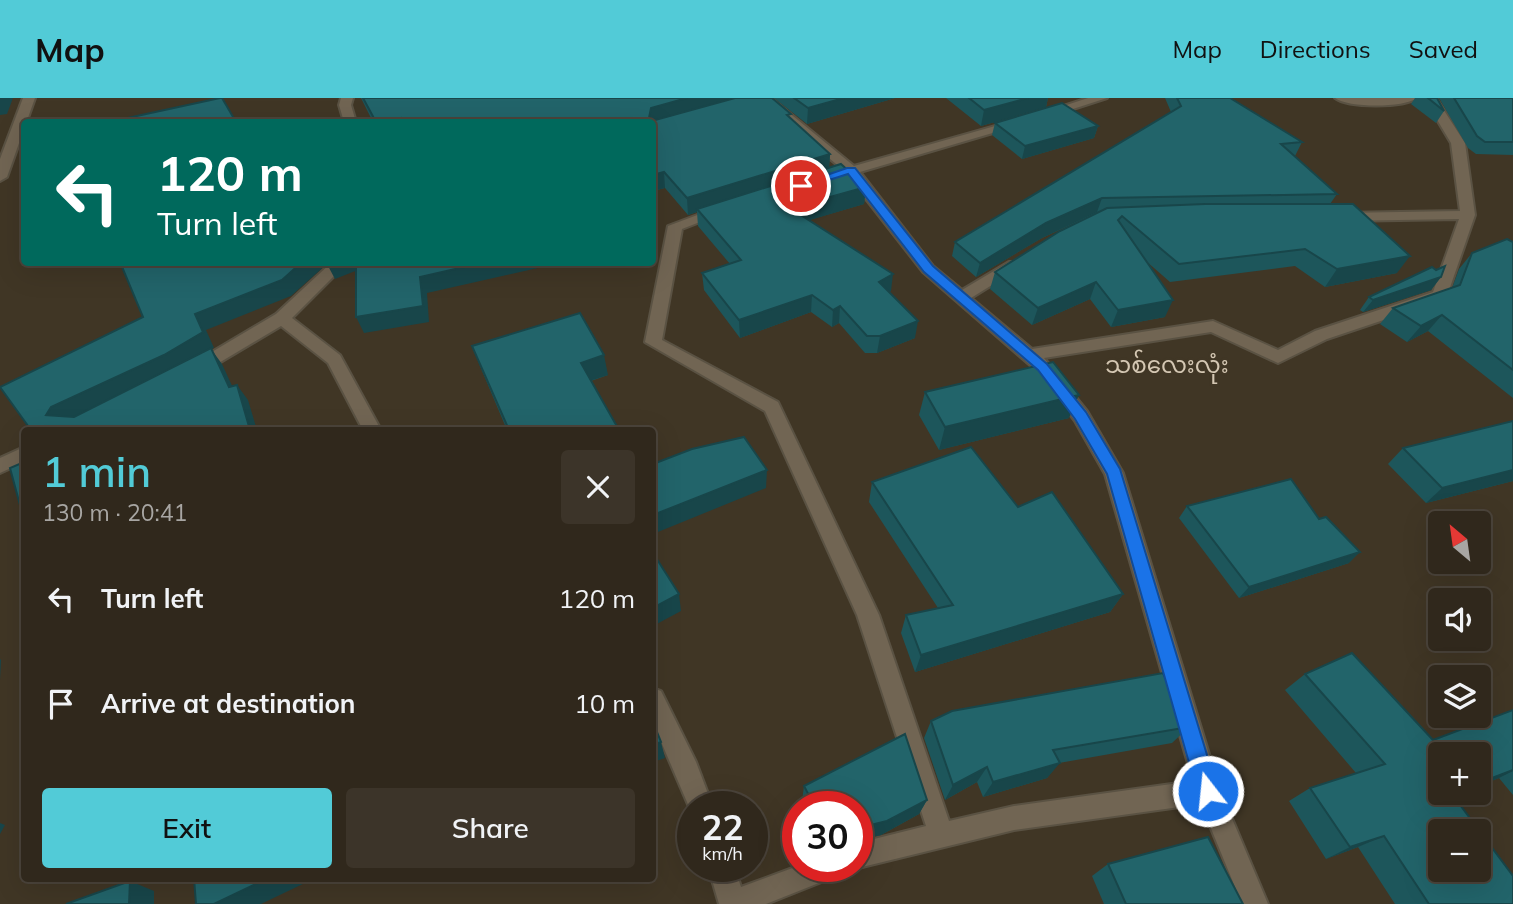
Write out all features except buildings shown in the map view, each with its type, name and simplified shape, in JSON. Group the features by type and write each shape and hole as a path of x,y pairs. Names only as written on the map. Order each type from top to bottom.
{"street":[{"path":"21,119 29,98"},
{"path":"347,98 345,105 349,119"},
{"path":"801,186 1101,98"},
{"path":"1341,98 1370,102 1411,98"},
{"path":"1029,355 1213,326 1278,357 1321,335 1440,295 1468,215 1458,143 1430,98"},
{"path":"761,100 851,170 928,269 1042,367 1081,415 1114,473 1208,791 1255,904"},
{"path":"0,177 21,120"},
{"path":"738,206 676,226 653,342 772,407 868,615 941,834"},
{"path":"1321,217 1468,215"},
{"path":"961,297 1027,256"},
{"path":"183,377 282,318 337,266"},
{"path":"282,318 334,359 370,427"},
{"path":"0,466 21,456"},
{"path":"656,705 695,791"},
{"path":"873,851 1013,817 1208,791"},
{"path":"726,882 733,904 789,882"}],"district":[{"name":"သစ်လေးလုံး","path":"1167,364"}],"route":[{"path":"801,186 851,170 928,269 1042,367 1081,415 1114,473 1208,791"}]}
